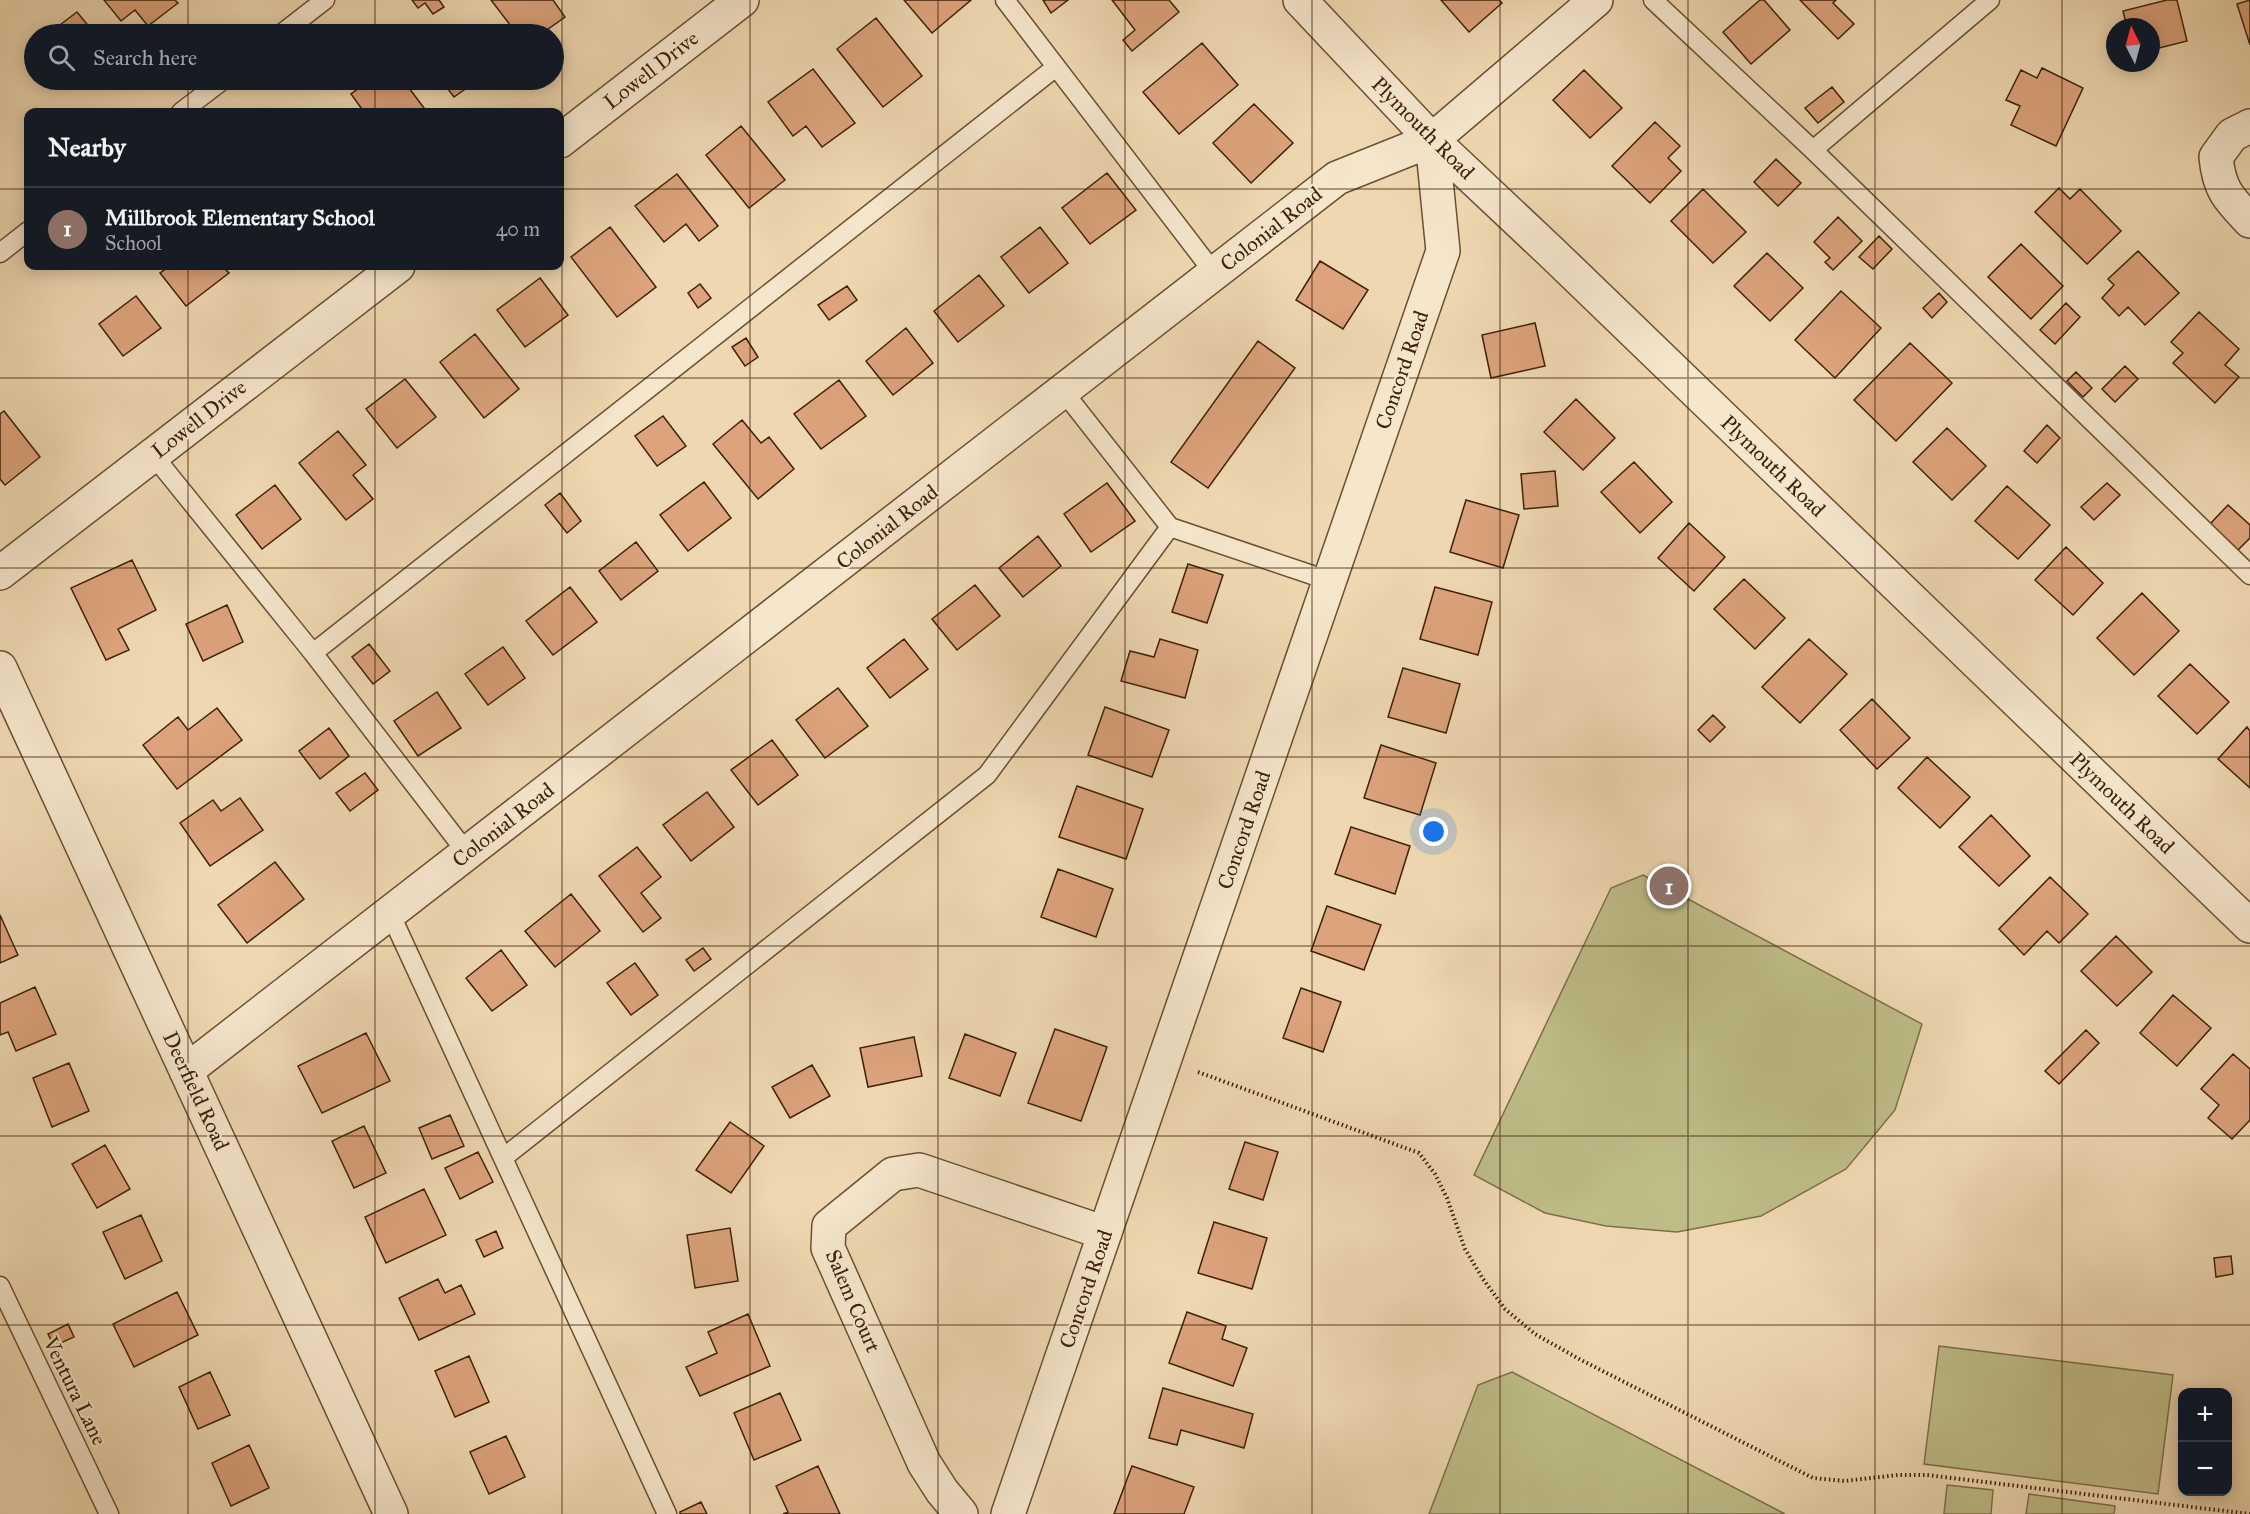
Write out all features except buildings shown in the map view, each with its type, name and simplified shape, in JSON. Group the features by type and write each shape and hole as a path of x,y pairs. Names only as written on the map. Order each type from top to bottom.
{"street":[{"name":"Lowell Drive","path":"564,138 742,0"},
{"name":"Plymouth Road","path":"1300,0 1432,140 1551,251 2250,926"},
{"name":"Colonial Road","path":"186,1071 1337,178 1432,140 1596,0"},
{"path":"2250,126 2232,135 2216,157 2218,179 2233,203 2250,220"},
{"name":"Concord Road","path":"1008,1514 1443,251 1432,140"},
{"name":"Lowell Drive","path":"0,573 393,270"},
{"name":"Deerfield Road","path":"0,668 391,1514"},
{"name":"Salem Court","path":"961,1514 942,1491 924,1463 828,1248 830,1226 893,1174 919,1170 1105,1233"}],"lane":[{"path":"294,24 325,0"},
{"path":"1005,0 1214,273"},
{"path":"1653,0 1813,150 2250,575"},
{"path":"1813,150 1990,0"},
{"path":"313,653 1056,67"},
{"path":"186,108 210,90"},
{"path":"0,253 24,234"},
{"path":"1062,391 1170,527 1329,581"},
{"path":"153,455 313,653 466,853"},
{"path":"503,1158 987,775 1170,527"},
{"path":"390,913 667,1514"},
{"name":"Ventura Lane","path":"0,1286 109,1514"}],"path":[{"path":"1191,1070 1419,1153 1435,1174 1447,1198 1465,1249 1484,1279 1505,1309 1535,1334 1581,1360 1813,1478 1845,1481 1898,1474 1928,1474 2250,1514"}],"shaded area":[{"path":"1643,875 1922,1024 1895,1110 1846,1169 1761,1216 1677,1232 1606,1226 1545,1213 1474,1175 1611,888"},
{"path":"1939,1346 2173,1375 2158,1494 1924,1464"},
{"path":"1512,1372 1785,1514 1429,1514 1478,1385"},
{"path":"1947,1485 1993,1490 1991,1514 1944,1514"},
{"path":"2029,1494 2115,1506 2114,1514 2026,1514"}],"place":[{"name":"Millbrook Elementary School","path":"1669,886"}]}
